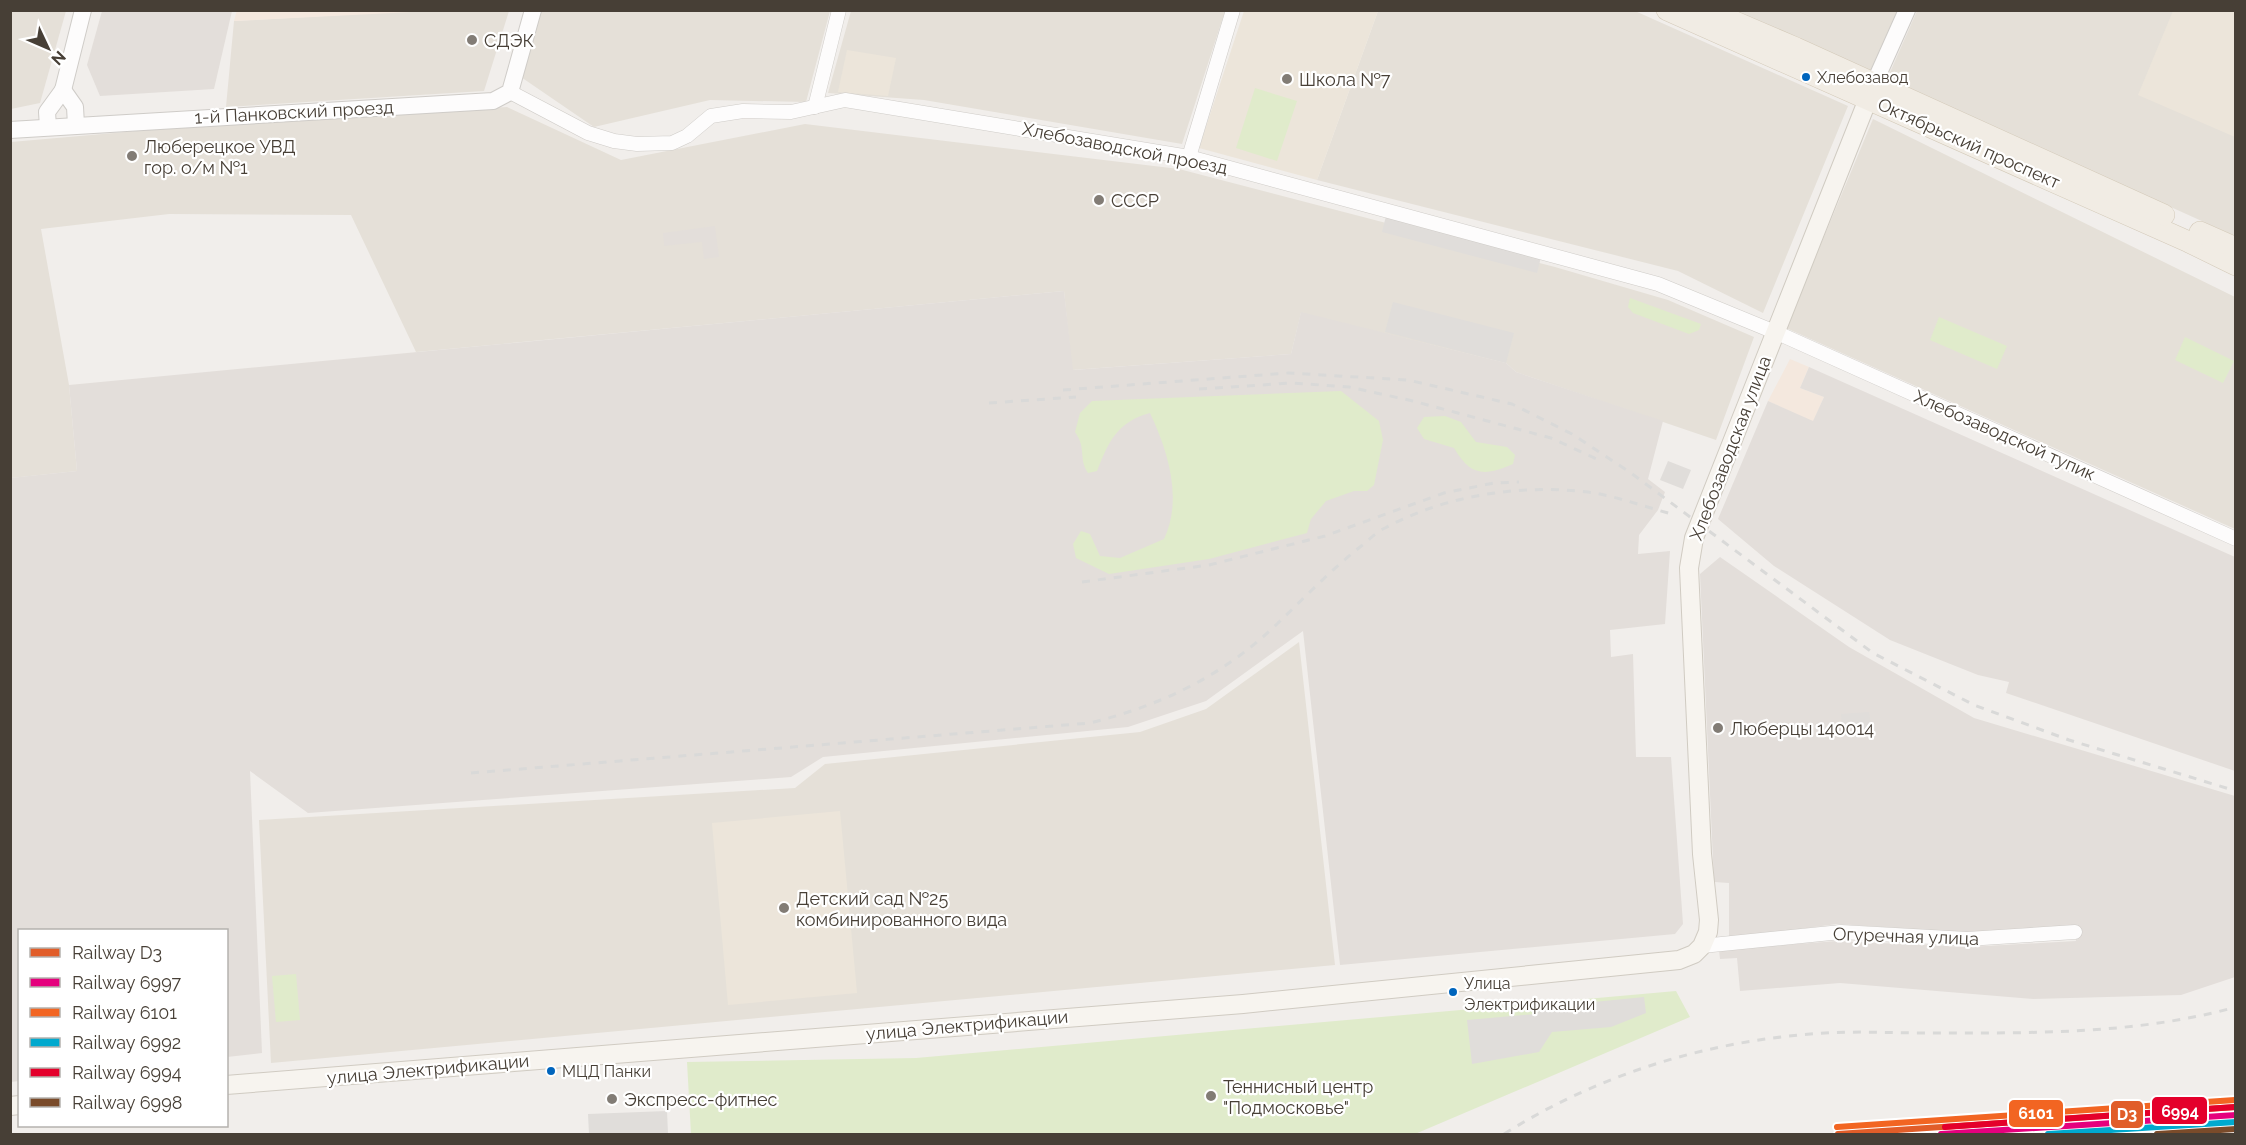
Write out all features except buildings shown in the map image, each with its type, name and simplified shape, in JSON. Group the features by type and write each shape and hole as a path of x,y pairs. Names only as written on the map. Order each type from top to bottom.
{"main road":[{"name":"Октябрьский проспект","path":"1667,10 1871,91 2235,248"},
{"name":"Октябрьский проспект","path":"1707,10 2235,265"},
{"name":"Хлебозаводская улица","path":"1702,946 1708,932 1709,920 1702,854 1689,568 1698,523 1871,91"},
{"name":"улица Электрификации","path":"228,1086 1243,1004 1679,960 1694,954 1702,946"}],"street":[{"path":"48,127 47,112 63,90 83,10"},
{"path":"510,92 533,10"},
{"path":"815,107 839,10"},
{"path":"1189,157 1233,10"},
{"name":"Хлебозаводская улица","path":"1871,91 1907,10"},
{"path":"63,90 75,107 76,125"},
{"name":"Хлебозаводской проезд","path":"510,92 588,133 614,141 637,144 672,143 687,136 711,116 743,111 791,112 845,100 1189,157 1658,284 1774,332"},
{"name":"1-й Панковский проезд","path":"10,130 494,101 510,92"},
{"name":"Хлебозаводской тупик","path":"1774,332 2235,539"},
{"name":"Огуречная улица","path":"1702,946 1841,932 1968,939 2075,932"}],"shaded area":[{"path":"11,10 66,11 40,103 11,109"},
{"path":"237,10 431,10 431,11 234,21"},
{"path":"431,10 509,11 484,91 226,107 234,21"},
{"path":"102,11 232,11 214,89 100,96 87,65"},
{"path":"538,11 830,11 806,102 710,100 594,127 518,75"},
{"path":"851,11 1225,11 1182,144 924,100 828,93"},
{"name":"Школа №7","path":"1244,11 1378,11 1317,180 1199,148"},
{"path":"1378,11 1635,11 1848,106 1763,313 1678,271 1317,180"},
{"path":"1724,11 1900,11 1871,75"},
{"path":"1917,11 2235,11 2235,236 1887,79"},
{"path":"2173,11 2235,11 2235,137 2138,95"},
{"path":"847,50 896,58 888,96 838,92"},
{"path":"507,107 621,160 805,124 1179,169 1555,267 1668,300 1754,337 1716,440 1516,372 1506,363 1301,313 1291,354 1072,370 1064,291 416,352 351,215 169,214 41,229 69,385 77,471 11,478 11,142 171,128"},
{"path":"1873,119 2235,297 2235,529 1786,328"},
{"path":"1386,216 1541,257 1537,273 1382,232"},
{"path":"715,226 719,257 704,259 702,242 664,246 663,233"},
{"path":"1064,291 1073,370 1291,354 1301,312 1506,363 1516,372 1663,421 1648,479 1665,492 1658,510 1639,535 1638,554 1670,551 1665,624 1610,630 1611,657 1633,654 1636,757 1671,757 1683,924 1675,934 1340,965 1303,631 1206,701 1128,727 823,757 791,777 308,813 250,771 262,1053 228,1057 228,929 18,929 18,1081 11,1082 10,478 77,471 69,385"},
{"path":"1393,302 1514,333 1506,363 1385,332"},
{"path":"1790,359 1809,367 1800,388 1824,397 1813,422 1768,401"},
{"path":"1809,367 2235,557 2235,771 2006,693 2009,682 1978,675 1890,640 1774,566 1718,519 1768,401 1813,421 1824,397 1800,388"},
{"path":"1668,461 1691,470 1683,489 1660,480"},
{"path":"1720,557 1849,647 1974,718 2235,796 2235,977 2181,995 2033,999 1840,983 1740,991 1737,958 1720,959 1719,950 1837,941 1968,947 2076,941 2074,925 1975,933 1837,924 1729,938 1729,883 1714,882 1700,574"},
{"path":"1299,642 1335,965 271,1063 259,820 795,788 825,764 1140,732 1206,709"},
{"path":"1869,712 1871,728 1843,730 1841,714"},
{"name":"Детский сад №25 комбинированного вида","path":"840,811 857,993 728,1005 712,823"},
{"path":"1644,997 1646,1013 1611,1027 1552,1032 1539,1052 1472,1064 1467,1020 1535,1014 1544,1007"},
{"path":"667,1111 668,1134 589,1134 588,1114"}],"green space":[{"path":"1255,88 1297,101 1277,161 1236,148"},
{"path":"1630,298 1701,324 1699,330 1689,334 1633,313 1628,307"},
{"path":"1939,317 2007,346 1997,369 1930,340"},
{"path":"2185,337 2234,361 2223,383 2175,360"},
{"path":"1341,391 1379,421 1383,440 1374,485 1367,491 1354,491 1326,501 1311,519 1307,533 1209,559 1109,574 1076,558 1073,544 1081,531 1090,534 1100,556 1120,558 1164,539 1170,524 1172,508 1171,475 1150,413 1122,427 1110,442 1097,471 1088,473 1083,463 1081,443 1075,432 1080,413 1092,401"},
{"path":"1445,416 1461,422 1476,442 1507,447 1515,455 1513,464 1494,471 1479,471 1466,464 1454,448 1424,439 1417,428 1424,417"},
{"path":"296,974 300,1020 276,1022 272,976"},
{"name":"Теннисный центр \"Подмосковье\"","path":"1676,991 1690,1017 1415,1134 691,1134 687,1062 916,1058"}],"railway":[{"path":"1063,390 1288,373 1408,380 1512,404 1572,434 1631,473 1873,653 1974,705 2069,740 2236,791"},
{"path":"1199,389 1292,383 1349,387 1413,401 1551,438 1601,461"},
{"path":"989,403 1076,397"},
{"path":"1082,582 1209,565 1325,536 1444,493 1494,483 1519,482"},
{"path":"471,773 1090,723 1167,697 1213,673 1235,659 1277,624 1375,534 1433,507 1510,491 1562,490 1599,494 1672,514"},
{"path":"1504,1134 1541,1112 1618,1077 1658,1063 1740,1043 1837,1032 2003,1033 2121,1028 2198,1016 2236,1007"}],"rail line":[{"name":"6101","path":"1837,1127 2235,1100"},
{"name":"6994","path":"1945,1127 2235,1107"},
{"name":"D3","path":"1838,1134 2236,1107"},
{"name":"6997","path":"1941,1134 2236,1115"},
{"name":"6992","path":"2048,1134 2236,1122"},
{"name":"6998","path":"2157,1134 2236,1129"}],"place":[{"name":"СДЭК","path":"472,40"},
{"name":"Хлебозавод","path":"1806,77"},
{"name":"Школа №7","path":"1287,79"},
{"name":"Люберецкое УВД гор. о/м №1","path":"132,156"},
{"name":"СССР","path":"1099,200"},
{"name":"Люберцы 140014","path":"1718,728"},
{"name":"Детский сад №25 комбинированного вида","path":"784,908"},
{"name":"Улица Электрификации","path":"1453,992"},
{"name":"МЦД Панки","path":"551,1071"},
{"name":"Теннисный центр \"Подмосковье\"","path":"1211,1096"},
{"name":"Экспресс-фитнес","path":"612,1099"}]}
